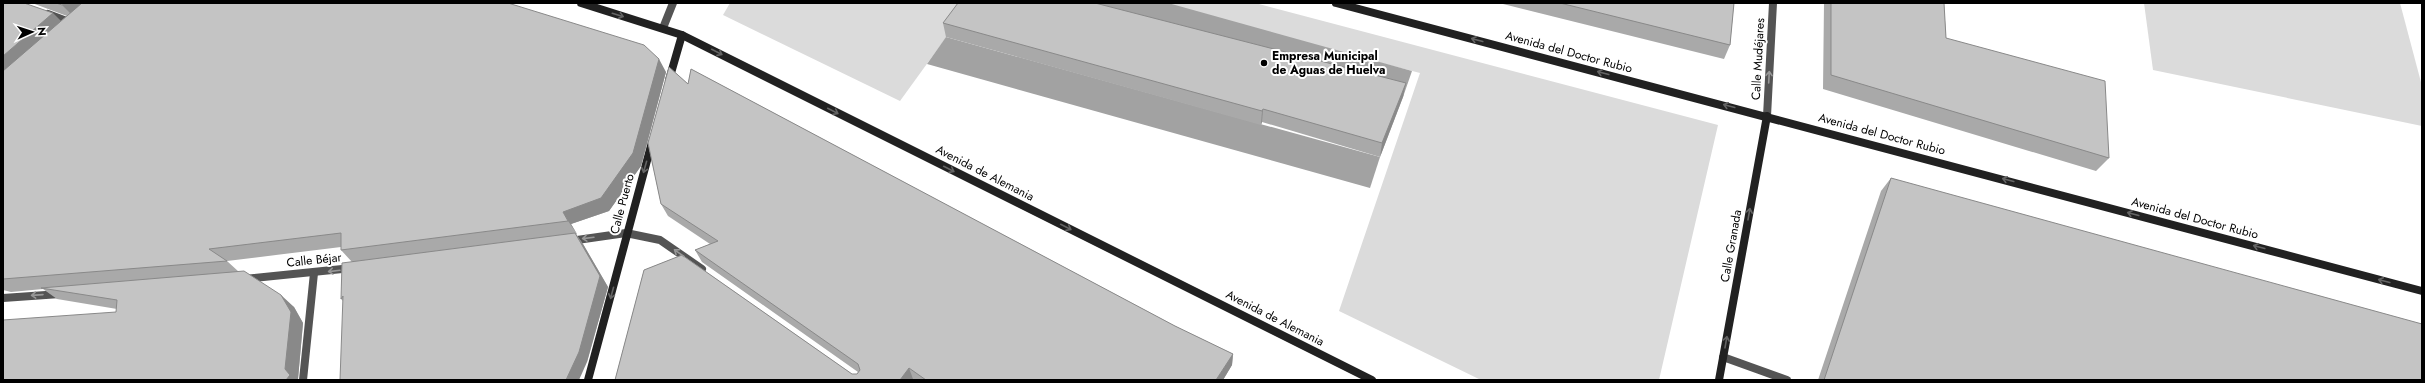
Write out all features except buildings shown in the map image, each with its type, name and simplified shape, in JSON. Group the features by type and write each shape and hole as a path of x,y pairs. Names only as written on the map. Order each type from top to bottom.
{"main road":[{"name":"Avenida de Alemania","path":"581,3 682,35 1372,380"},
{"name":"Avenida del Doctor Rubio","path":"1336,3 1767,116 2422,291"},
{"path":"666,90 682,35"},
{"name":"Calle Granada","path":"1719,380 1767,116"},
{"name":"Calle Puerto","path":"588,380 626,233 654,134"}],"street":[{"path":"663,28 673,3"},
{"name":"Calle Mudéjares","path":"1767,116 1773,3"},
{"path":"37,11 77,25"},
{"path":"563,241 626,233 660,240 712,276"},
{"name":"Calle Béjar","path":"238,280 361,267"},
{"path":"303,380 314,273"},
{"path":"3,298 66,293"},
{"path":"1723,357 1788,380"}],"shaded area":[{"path":"730,3 971,3 900,101 723,15"},
{"path":"1039,3 1168,3 1412,71 1403,97"},
{"path":"1150,3 1255,3 1718,125 1659,380 1481,380 1339,311 1420,73"},
{"path":"2144,3 2400,3 2422,86 2422,126 2153,70"},
{"path":"946,37 1380,157 1370,188 927,64"}],"place":[{"name":"Empresa Municipal de Aguas de Huelva","path":"1264,63"}]}
